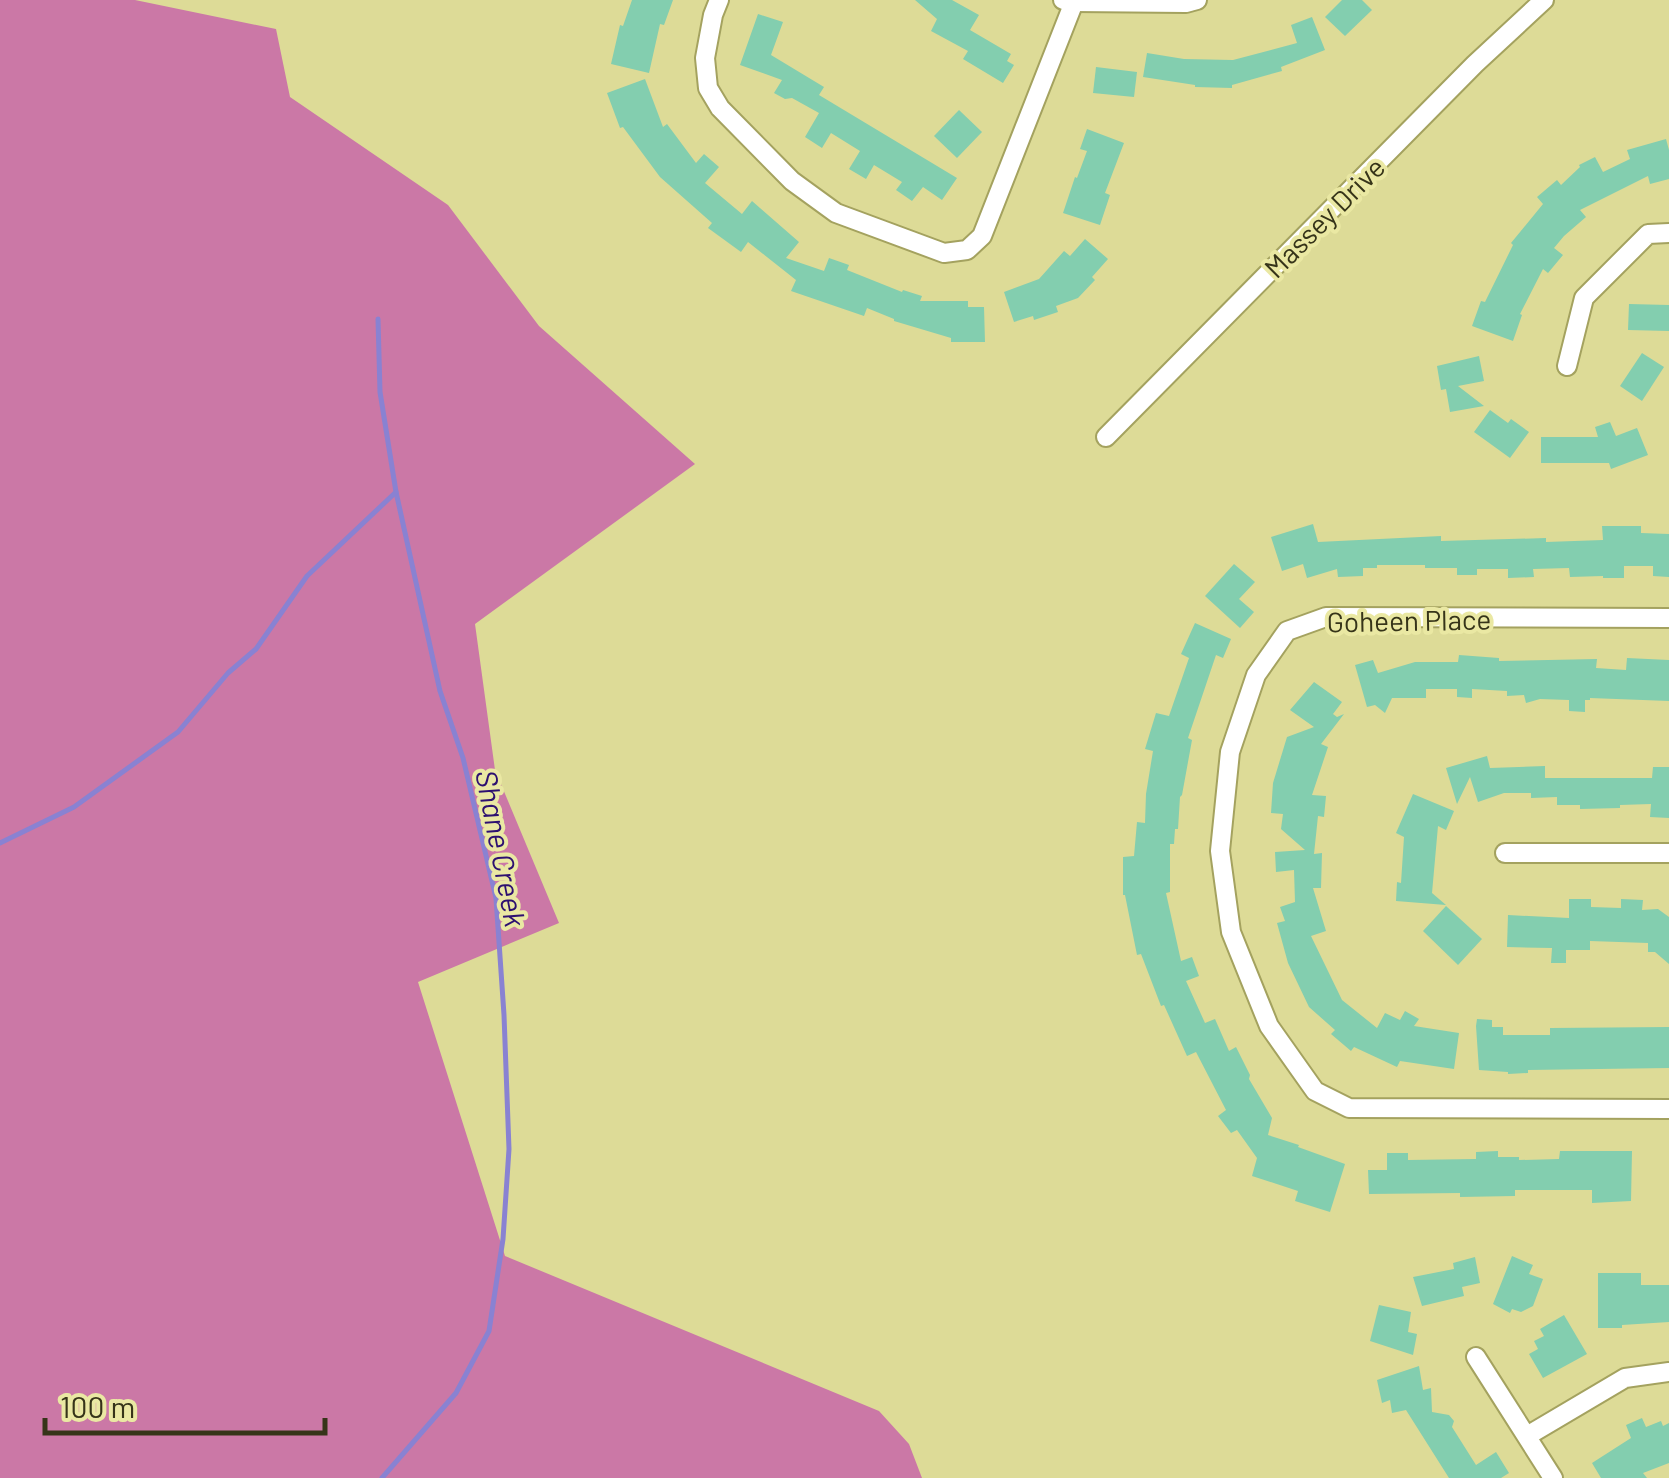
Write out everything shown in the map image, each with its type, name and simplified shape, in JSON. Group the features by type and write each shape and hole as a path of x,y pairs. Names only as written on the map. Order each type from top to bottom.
{"street":[{"path":"719,0 705,58 708,88 720,108 792,181 836,213 944,253 967,250 982,236 1068,1 1198,0"},
{"name":"Massey Drive","path":"1106,438 1475,64 1544,0"},
{"path":"1567,366 1584,298 1648,234 1669,232"},
{"name":"Goheen Place","path":"1669,618 1326,617 1287,631 1256,675 1230,752 1220,851 1231,932 1269,1026 1315,1091 1349,1108 1669,1109"},
{"path":"1505,853 1669,853"},
{"path":"1476,1357 1553,1478"},
{"path":"1527,1436 1626,1378 1669,1372"}],"shaded area":[{"path":"0,0 135,0 276,29 290,97 448,205 539,326 695,464 475,624 495,770 559,923 418,982 505,1256 879,1411 909,1444 922,1478 0,1478"}],"building":[{"path":"632,0 673,0 664,25 660,24 649,73 611,64 620,25 623,26"},
{"path":"915,0 952,0 979,15 970,30 1011,54 1007,61 1014,65 1003,83 963,59 968,51 931,31 937,19"},
{"path":"1342,0 1362,0 1372,10 1345,36 1325,17"},
{"path":"758,14 783,22 771,55 824,87 819,95 957,178 942,200 923,187 912,201 896,190 902,182 874,165 866,179 849,169 860,151 831,133 822,148 805,137 819,113 774,93 782,80 740,65"},
{"path":"1312,17 1325,50 1281,67 1282,71 1232,88 1195,87 1143,77 1147,53 1233,60 1297,43 1291,25"},
{"path":"1096,67 1137,72 1134,97 1093,93"},
{"path":"645,79 663,127 667,124 696,163 704,154 719,167 705,183 742,214 752,201 799,242 786,258 824,271 829,258 849,265 847,270 922,296 920,301 968,301 968,307 984,307 985,342 951,342 951,338 894,321 867,308 864,316 791,291 796,280 748,242 741,252 708,228 712,223 660,177 620,128 607,93"},
{"path":"959,110 982,132 957,158 934,136"},
{"path":"1087,129 1124,143 1105,193 1110,195 1100,225 1063,213 1087,151 1080,149"},
{"path":"1666,139 1669,179 1650,184 1648,176 1580,210 1586,217 1554,248 1563,255 1548,273 1543,269 1520,314 1513,341 1472,326 1511,243 1543,204 1537,197 1557,180 1561,185 1579,165 1595,157 1603,172 1630,159 1627,150"},
{"path":"1085,239 1108,259 1092,277 1095,280 1078,298 1056,306 1058,312 1014,322 1004,292 1039,279 1064,251 1070,256"},
{"path":"1629,304 1669,305 1669,331 1628,330"},
{"path":"1642,353 1664,367 1642,401 1620,386"},
{"path":"1479,356 1484,381 1458,386 1484,406 1450,412 1437,366"},
{"path":"1490,410 1529,432 1510,458 1474,432"},
{"path":"1610,422 1616,436 1637,428 1648,455 1611,469 1609,463 1541,463 1541,437 1598,437 1595,427"},
{"path":"1313,524 1318,542 1441,536 1441,541 1603,540 1602,526 1641,526 1641,533 1669,534 1669,577 1653,576 1653,566 1624,566 1624,578 1570,577 1569,568 1533,569 1534,577 1508,578 1508,569 1477,569 1477,575 1457,575 1457,568 1425,565 1377,565 1363,568 1363,576 1338,577 1337,569 1307,578 1303,564 1282,571 1271,537"},
{"path":"1234,564 1255,582 1239,599 1254,612 1240,628 1205,596"},
{"path":"1195,623 1231,639 1223,658 1216,655 1188,738 1192,740 1178,829 1174,844 1170,844 1170,892 1166,893 1181,961 1192,957 1199,976 1186,981 1205,1023 1215,1019 1229,1051 1236,1047 1272,1118 1268,1135 1345,1164 1330,1212 1295,1201 1298,1191 1252,1176 1257,1158 1237,1130 1231,1133 1218,1116 1226,1110 1196,1052 1187,1056 1164,1005 1161,1006 1141,954 1137,955 1123,895 1123,857 1134,856 1137,822 1145,823 1153,751 1145,749 1156,713 1169,716 1189,658 1181,654"},
{"path":"1459,655 1499,661 1597,659 1596,668 1626,670 1627,658 1669,660 1669,701 1590,698 1585,700 1585,712 1569,711 1569,700 1540,699 1526,703 1524,695 1507,696 1507,691 1472,689 1472,698 1457,697 1457,689 1426,689 1426,698 1392,698 1385,713 1375,705 1367,707 1355,665 1373,660 1378,673 1415,662 1458,662"},
{"path":"1314,682 1342,702 1333,714 1344,714 1321,744 1328,747 1312,795 1326,796 1324,817 1318,816 1314,854 1322,853 1321,888 1313,888 1326,931 1311,936 1342,1000 1377,1028 1385,1013 1400,1020 1405,1011 1419,1019 1414,1026 1459,1033 1454,1069 1400,1061 1397,1067 1354,1047 1351,1051 1309,1007 1288,963 1277,923 1285,921 1280,907 1295,902 1294,870 1276,872 1275,852 1305,850 1281,829 1283,814 1271,813 1273,783 1287,737 1314,727 1290,710"},
{"path":"1487,756 1490,768 1545,766 1545,778 1652,778 1653,767 1669,767 1669,818 1650,817 1651,804 1580,809 1580,805 1557,805 1557,797 1531,798 1531,793 1504,793 1478,802 1470,777 1457,804 1446,768"},
{"path":"1413,794 1454,811 1446,830 1438,826 1432,893 1446,905 1396,901 1404,837 1396,833"},
{"path":"1569,899 1591,899 1591,907 1621,908 1621,899 1643,900 1642,910 1658,909 1669,917 1669,964 1655,952 1648,952 1648,943 1590,941 1590,950 1566,950 1566,963 1551,963 1552,948 1507,947 1508,915 1569,918"},
{"path":"1446,906 1482,939 1458,965 1423,931"},
{"path":"1477,1019 1492,1020 1492,1027 1503,1027 1503,1035 1550,1035 1550,1028 1669,1027 1669,1068 1528,1070 1508,1074 1479,1070"},
{"path":"1498,1151 1498,1157 1519,1160 1559,1159 1560,1151 1632,1151 1631,1201 1592,1203 1592,1190 1515,1190 1515,1196 1460,1197 1460,1193 1369,1194 1368,1170 1387,1170 1387,1153 1408,1153 1408,1160 1476,1159 1476,1152"},
{"path":"1512,1256 1533,1265 1529,1274 1543,1279 1533,1306 1521,1312 1512,1309 1510,1313 1493,1304"},
{"path":"1475,1257 1480,1283 1462,1287 1464,1296 1422,1306 1413,1277 1454,1269 1453,1263"},
{"path":"1598,1273 1641,1273 1641,1285 1669,1285 1669,1322 1598,1328"},
{"path":"1379,1305 1411,1312 1408,1332 1417,1334 1413,1355 1370,1341"},
{"path":"1564,1315 1587,1354 1543,1378 1529,1354 1538,1349 1534,1341 1544,1336 1540,1329"},
{"path":"1419,1366 1423,1390 1431,1388 1432,1412 1449,1415 1454,1421 1452,1427 1476,1465 1496,1452 1509,1473 1501,1478 1449,1478 1406,1410 1392,1413 1390,1400 1382,1403 1377,1380"},
{"path":"1642,1418 1646,1427 1661,1421 1663,1426 1669,1423 1669,1463 1643,1473 1647,1478 1601,1478 1592,1463 1631,1438 1626,1425"}],"waterway":[{"name":"Shane Creek","path":"378,319 380,392 396,492 440,691 463,758 496,898 509,1149 503,1239 489,1331 456,1393 382,1478"},
{"path":"0,843 74,807 178,732 228,673 256,649 307,576 396,492"}]}
